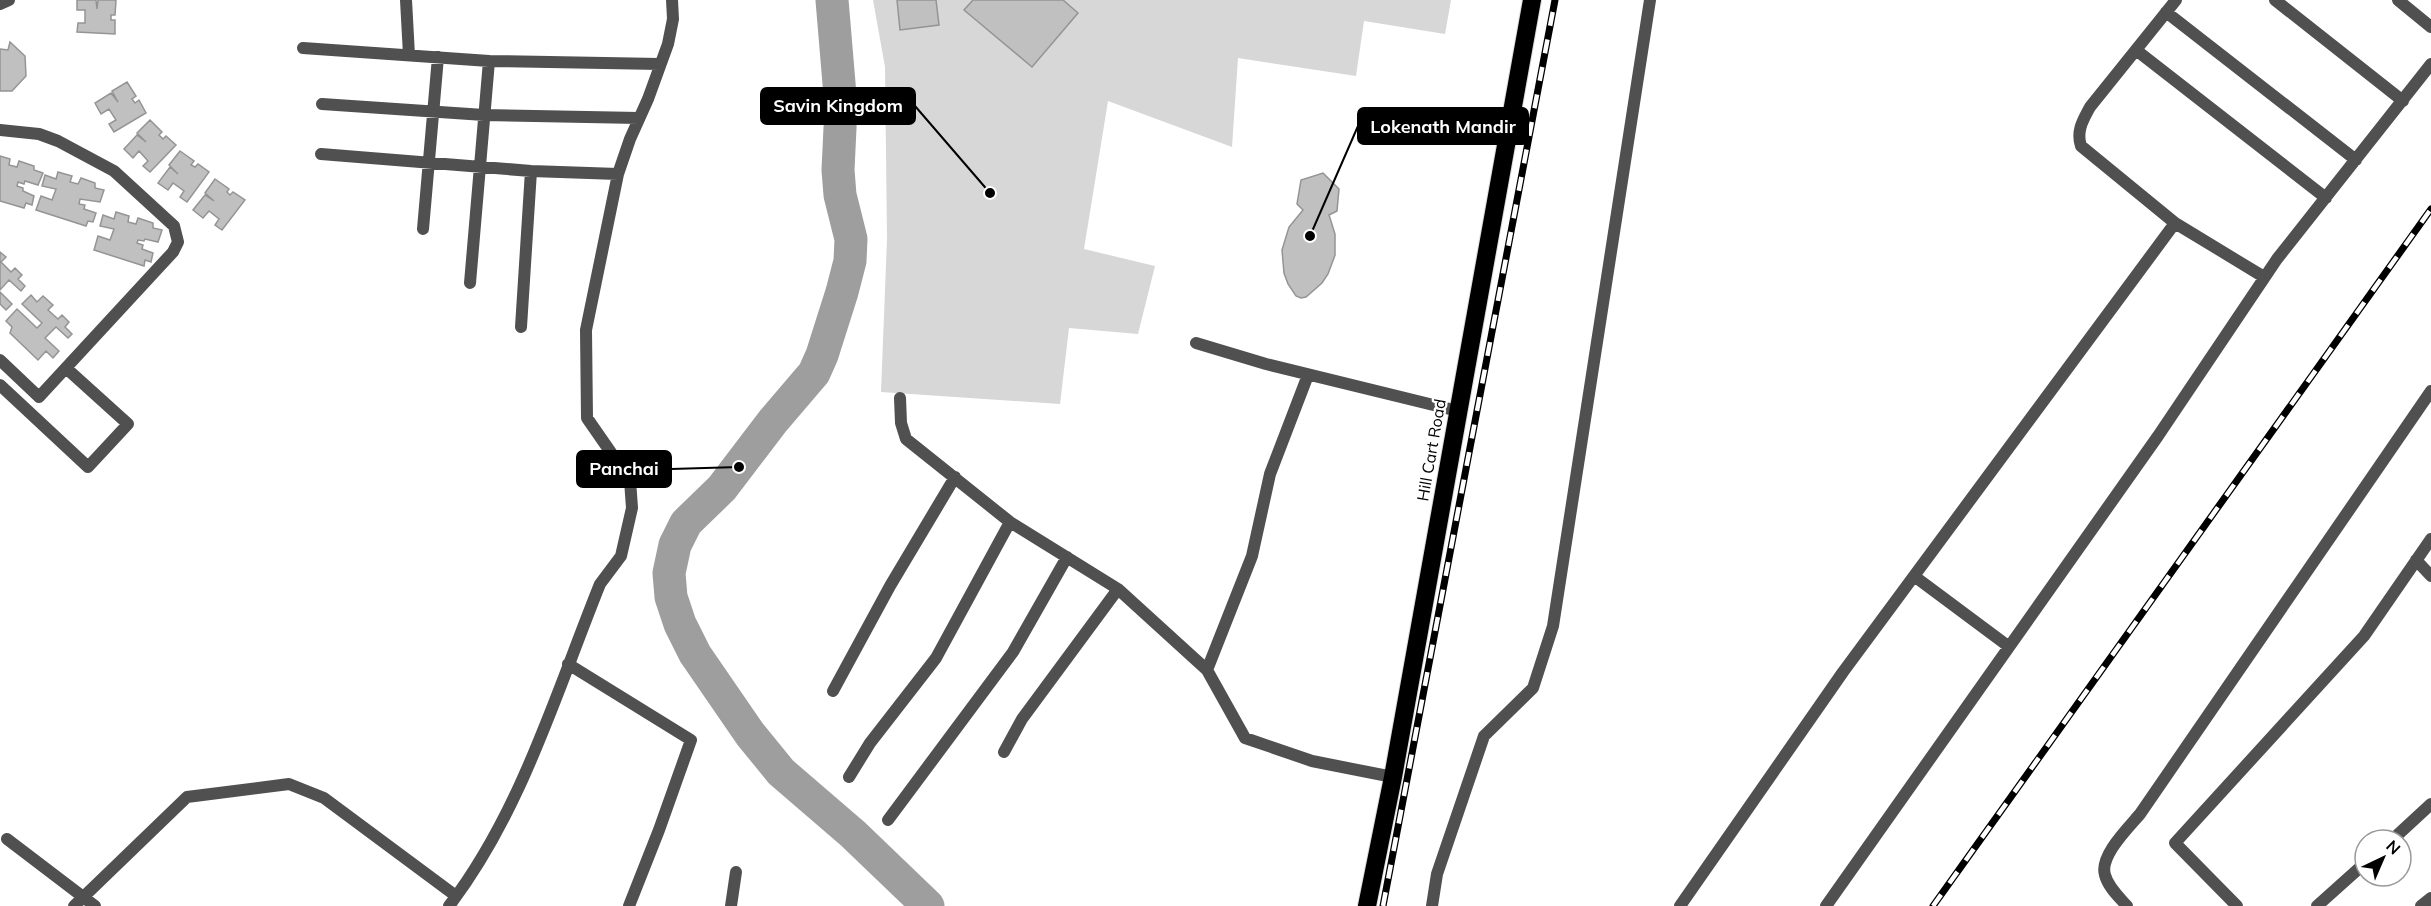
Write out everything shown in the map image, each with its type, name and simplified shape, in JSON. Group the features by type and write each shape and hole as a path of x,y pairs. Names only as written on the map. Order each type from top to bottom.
{"highway":[{"name":"Hill Cart Road","path":"1367,906 1393,777 1532,0"}],"street":[{"path":"0,4 9,0"},
{"path":"406,0 409,55"},
{"path":"74,906 187,797 289,784 324,798 453,901 488,847 519,787 600,584 621,556 632,508 630,480 587,417 586,330 618,174 668,44 673,19 672,0"},
{"path":"1432,906 1437,874 1484,736 1533,688 1554,626 1650,0"},
{"path":"2176,0 2090,107 2080,125 2078,137 2081,146 2175,223 2265,278"},
{"path":"2275,0 2403,101"},
{"path":"2398,0 2431,27"},
{"path":"2166,12 2356,160"},
{"path":"303,48 489,61 660,64"},
{"path":"2136,50 2326,198"},
{"path":"423,229 438,57"},
{"path":"470,283 489,61"},
{"path":"1826,906 2158,436 2265,278 2431,64"},
{"path":"322,104 484,115 639,118"},
{"path":"0,130 39,134 104,164 142,194 177,231 178,242 173,252 39,397 0,360"},
{"path":"321,154 531,171 618,174"},
{"path":"521,327 531,171"},
{"path":"1680,906 1843,672 2175,223"},
{"path":"1196,343 1308,375 1458,411"},
{"path":"0,385 88,467 128,424 66,368"},
{"path":"1207,670 1252,556 1270,474 1308,375"},
{"path":"2127,906 2113,890 2104,874 2104,866 2109,853 2140,814 2431,391"},
{"path":"900,398 901,423 906,439 1010,522 1118,589 1207,670 1245,738 1312,761 1393,777"},
{"path":"833,691 890,586 955,477"},
{"path":"849,777 870,742 936,658 1010,522"},
{"path":"2237,906 2175,843 2364,636 2431,539"},
{"path":"888,820 1013,652 1067,557"},
{"path":"2416,560 2431,576"},
{"path":"1914,576 2008,646"},
{"path":"1004,752 1022,719 1118,589"},
{"path":"568,664 691,740 629,906"},
{"path":"2405,828 2431,804"},
{"path":"7,839 85,896 95,906"},
{"path":"731,906 736,872"},
{"path":"2317,906 2353,874"},
{"path":"2421,906 2431,898"}],"shaded area":[{"path":"873,0 1451,0 1445,34 1364,21 1356,76 1238,58 1232,147 1108,101 1084,249 1155,266 1138,334 1069,328 1060,404 881,392 887,239 885,67"}],"building":[{"path":"77,0 96,0 97,9 98,0 116,0 115,15 111,15 111,20 115,20 115,34 77,32 78,23 85,23 85,10 77,10"},
{"path":"897,0 936,0 939,25 900,30"},
{"path":"973,0 1063,0 1078,13 1032,67 964,10"},
{"path":"10,42 25,56 26,76 12,91 0,91 0,49 8,50"},
{"path":"127,82 136,96 132,99 135,103 139,100 146,113 114,132 109,124 116,120 109,109 101,114 95,103 111,93 118,102 112,91"},
{"path":"150,120 162,132 159,135 163,139 166,136 176,145 150,172 143,166 148,161 139,151 133,158 124,149 137,135 146,142 137,133"},
{"path":"180,151 194,161 191,165 195,167 198,164 209,172 187,202 180,197 184,191 173,183 168,190 158,183 170,167 178,174 169,165"},
{"path":"0,156 10,159 9,165 17,167 19,161 34,166 34,170 43,173 38,185 25,181 24,184 18,182 17,186 34,196 32,205 26,203 24,208 0,201"},
{"path":"58,172 72,176 70,182 78,184 81,178 95,183 95,188 104,190 100,202 80,199 79,204 85,205 84,209 96,213 93,222 88,221 86,226 36,210 41,196 52,200 56,189 42,186 45,175 56,179"},
{"path":"1323,173 1339,189 1337,211 1329,215 1335,234 1335,255 1322,283 1306,297 1301,298 1296,296 1288,284 1284,273 1282,250 1289,227 1303,210 1297,204 1301,180"},
{"path":"215,179 229,189 227,192 230,195 233,192 245,200 222,230 215,225 219,219 209,211 203,218 193,210 205,195 214,201 205,193"},
{"path":"116,212 129,216 128,222 136,224 138,218 153,223 153,228 162,230 158,242 138,240 137,243 143,245 142,249 153,253 151,262 145,260 144,266 94,250 98,236 110,240 114,229 100,226 103,215 114,219"},
{"path":"0,252 6,257 1,262 11,272 15,268 22,275 18,279 25,286 21,291 9,280 0,290"},
{"path":"0,292 12,304 6,310 0,304"},
{"path":"31,295 37,302 43,296 53,305 48,310 58,319 62,315 69,322 65,327 72,334 68,338 56,327 45,338 59,351 53,358 46,351 38,360 10,333 12,327 6,321 17,309 37,328 42,323 22,304"}],"waterway":[{"path":"832,0 841,107 838,170 840,195 851,239 850,261 842,292 814,373 773,421 722,488 686,523 675,545 669,573 671,597 680,624 695,654 750,734 781,772 853,834 928,906"}],"railway":[{"path":"1383,906 1555,0"},
{"path":"1933,906 2431,209"}],"place":[{"name":"Savin Kingdom","path":"990,193"},
{"name":"Lokenath Mandir","path":"1310,236"},
{"name":"Panchai","path":"739,467"}]}
